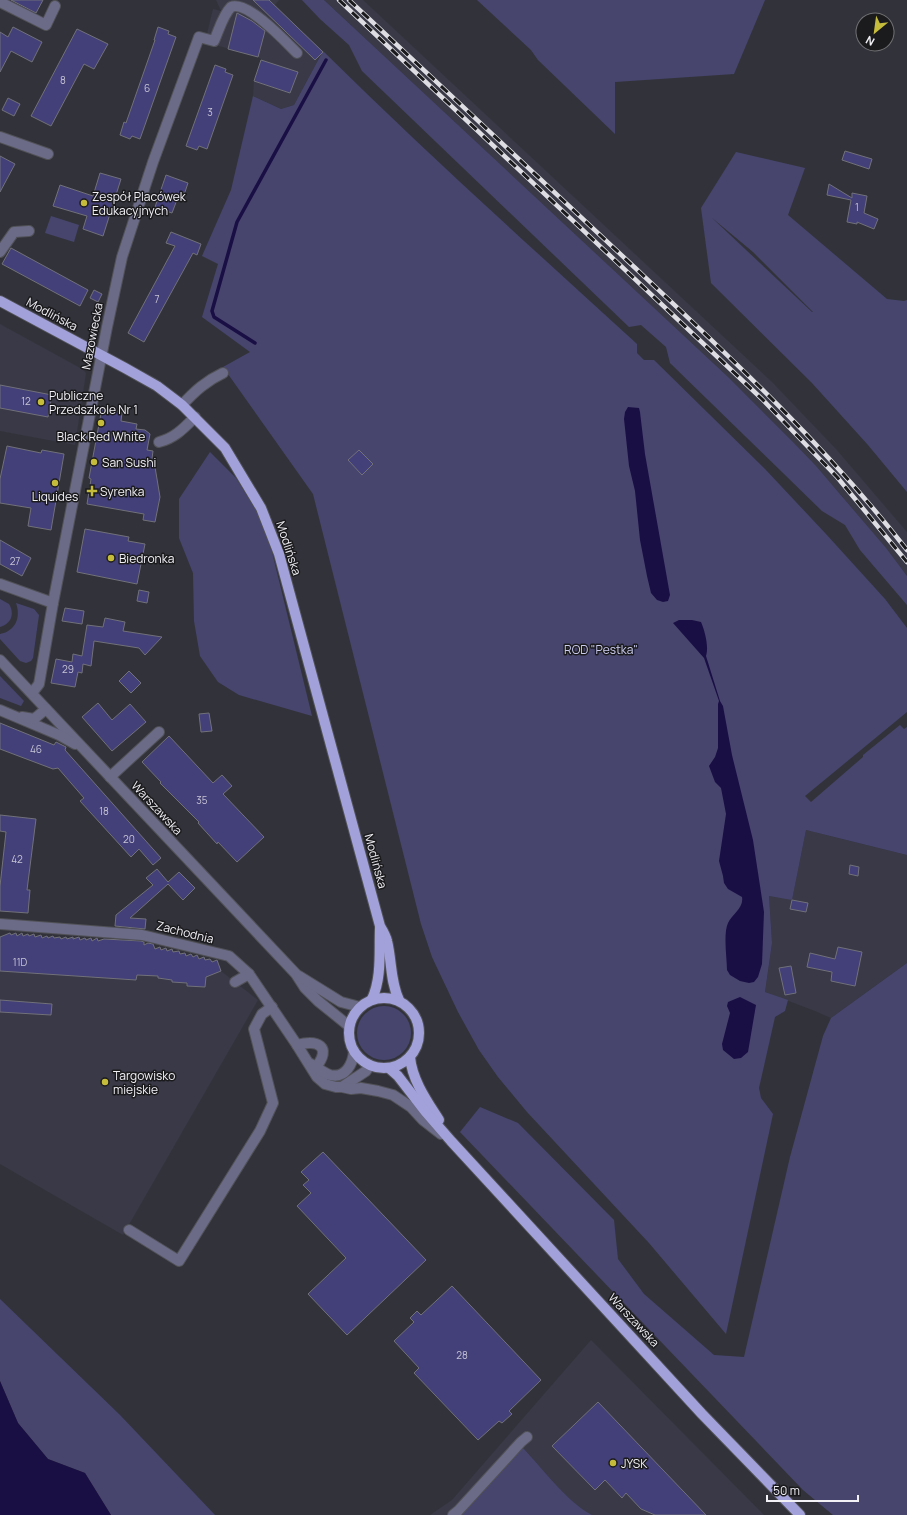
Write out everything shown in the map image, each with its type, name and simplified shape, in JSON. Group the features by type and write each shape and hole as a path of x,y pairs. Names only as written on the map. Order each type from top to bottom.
{"main road":[{"name":"Modlińska","path":"0,300 157,386 182,405 225,448 261,508 279,554 380,926 387,939 394,990 399,1000"},
{"name":"Modlińska","path":"372,999 376,991 378,978 380,926"},
{"path":"385,997 399,1000 407,1005 417,1020 419,1038 417,1047 410,1057 397,1066 379,1068 370,1065 362,1060 351,1045 349,1026 352,1017 360,1006 372,999 385,997"},
{"name":"Warszawska","path":"410,1057 411,1067 415,1077 451,1141"},
{"name":"Warszawska","path":"388,1068 401,1080 424,1111 451,1141 702,1414 800,1515"}],"street":[{"path":"0,2 46,25 55,6"},
{"name":"Mazowiecka","path":"32,693 39,684 53,603 122,257 198,37 214,41 231,6 238,3 246,4 262,16 297,53"},
{"path":"0,137 48,154"},
{"path":"0,252 14,232 30,231"},
{"path":"182,405 195,391 209,380 223,373"},
{"path":"159,442 169,440 180,432 195,417"},
{"path":"0,584 53,603"},
{"name":"Warszawska","path":"0,660 296,974 305,988 318,1002 349,1026"},
{"path":"15,717 34,719 46,709"},
{"path":"0,710 82,747"},
{"path":"110,777 159,732"},
{"name":"Zachodnia","path":"0,924 142,935 229,956 248,974 313,1065 317,1077 325,1084 351,1089 361,1088 393,1095 411,1107 423,1120 451,1141"},
{"path":"235,982 248,974"},
{"name":"Warszawska","path":"296,974 341,1002 360,1006"},
{"path":"129,1230 179,1261 260,1131 273,1103 254,1029 262,1014 272,1007"},
{"path":"298,1045 311,1042 317,1043 324,1051 323,1056 313,1065 331,1075 343,1074 349,1068 353,1060 354,1051"},
{"path":"342,1087 366,1071 370,1065"},
{"path":"453,1515 527,1437"}],"shaded area":[{"path":"216,0 279,0 274,6 323,51 294,105 281,109 253,96 254,81 261,59 205,42 213,9 221,11"},
{"path":"324,0 363,0 773,383 836,449 907,532 907,576 840,494 792,441 750,399"},
{"name":"Publiczne Przedszkole Nr 1","path":"0,324 82,369 86,373 75,445 0,431"},
{"path":"628,407 639,408 640,412 645,454 670,595 668,601 663,602 657,600 651,593 640,540 635,491 629,466 624,419 625,412"},
{"path":"679,620 701,622 704,630 707,644 706,656 720,701 723,706 732,755 753,840 764,912 762,964 758,977 754,982 749,983 740,981 730,975 727,970 725,940 728,923 740,908 742,897 728,889 724,883 719,861 726,814 721,788 715,782 709,766 715,757 718,748 719,701 704,658 673,623"},
{"path":"806,830 907,855 907,963 831,1018 765,992 772,943 769,896 792,899"},
{"name":"Targowisko miejskie","path":"0,944 215,973 221,971 258,1000 123,1235 0,1164"},
{"path":"740,997 756,1005 748,1052 741,1058 734,1059 723,1050 722,1044 730,1013 727,1006 728,1002"},
{"path":"591,1340 764,1515 430,1515 452,1500"},
{"path":"0,1381 18,1423 48,1459 85,1473 111,1515 0,1515"}],"green space":[{"path":"302,0 324,0 728,377 792,441 816,466 886,548 907,576 907,605 860,550 845,525 822,511 670,363 666,347 641,325 629,327 362,71 349,45 320,19"},
{"path":"477,0 765,0 734,74 615,82 615,134 538,60 531,50"},
{"name":"ROD \"Pestka\"","path":"323,51 439,163 637,344 637,353 644,360 654,360 765,469 885,599 907,628 907,712 805,796 811,802 863,757 863,755 900,725 904,729 907,727 907,855 806,830 792,900 769,896 772,943 765,992 788,1000 785,1011 775,1017 759,1088 761,1098 773,1114 726,1334 649,1243 527,1112 498,1077 479,1050 458,1012 432,957 421,924 313,494 223,367 250,352 202,317 218,264 202,256 231,190 253,96 281,109 294,105"},
{"path":"736,152 805,168 788,215 887,299 907,300 907,492 868,445 812,383 711,283 701,208","holes":["711,217 753,252 813,312"]},
{"path":"51,216 79,225 74,242 45,233"},
{"path":"210,452 236,478 257,512 272,552 312,716 239,695 218,682 200,656 194,621 193,573 179,538 179,499"},
{"path":"0,599 9,604 12,615 7,624 0,627"},
{"path":"16,603 34,609 39,615 33,658 31,661 26,663 20,661 0,639 0,634 10,630 16,623 18,613"},
{"path":"0,676 24,701 21,706 0,698"},
{"path":"907,963 907,1515 833,1515 803,1490 460,1132 480,1107 518,1123 614,1220 618,1259 644,1294 714,1355 744,1357 790,1157 823,1036 831,1018"},
{"path":"379,1006 389,1006 399,1010 407,1018 411,1028 411,1038 407,1048 399,1056 389,1060 379,1060 369,1056 361,1048 357,1038 357,1028 361,1018 369,1010"},
{"path":"0,1299 120,1415 215,1515 111,1515 85,1473 48,1459 18,1423 0,1381"},
{"path":"523,1448 565,1494 592,1515 458,1515 515,1452"}],"building":[{"path":"11,0 43,0 36,13"},
{"path":"253,0 269,0 323,52 315,60"},
{"path":"237,13 252,21 265,31 258,57 228,49"},
{"path":"13,27 42,42 32,62 11,51 0,72 0,32 8,37"},
{"path":"158,27 169,31 168,34 176,37 140,139 132,136 130,139 120,135 124,122 126,123 155,40"},
{"path":"77,29 108,44 94,69 84,64 51,126 31,116"},
{"path":"261,60 298,72 290,93 254,81"},
{"path":"215,65 226,69 225,72 233,75 207,149 199,146 197,150 186,146"},
{"path":"8,98 20,104 14,116 2,110"},
{"path":"845,151 872,159 869,169 842,160"},
{"path":"0,156 15,164 0,192"},
{"name":"Zespół Placówek Edukacyjnych","path":"100,173 121,179 103,236 83,229 87,216 53,206 60,185 93,196"},
{"path":"166,175 188,183 183,198 178,197 172,213 155,207"},
{"path":"829,184 852,198 852,193 867,196 864,213 878,219 874,229 857,222 857,224 847,222 851,200 827,195"},
{"path":"171,232 201,244 197,255 193,253 144,342 128,333 175,246 166,243"},
{"path":"11,248 88,290 80,306 2,264"},
{"path":"94,290 102,294 98,302 90,298"},
{"path":"0,385 52,395 48,417 0,408"},
{"path":"102,408 122,412 121,421 137,424 136,429 145,430 150,434 147,450 153,451 151,466 155,467 160,497 155,522 143,520 144,514 87,504 91,479 89,478"},
{"path":"7,446 41,453 42,450 64,454 51,530 28,526 31,508 0,503 0,479"},
{"path":"359,450 373,464 362,475 348,460"},
{"name":"Biedronka","path":"85,529 129,537 128,541 145,544 137,584 77,572"},
{"path":"0,540 31,558 22,576 0,564"},
{"path":"139,590 149,592 147,603 137,601"},
{"path":"65,608 84,611 82,624 62,621"},
{"path":"105,618 125,622 123,631 162,637 145,655 139,648 94,641 91,666 83,664 82,673 78,672 75,687 51,683 56,659 72,662 73,654 82,656 87,625 103,627"},
{"path":"129,671 141,683 131,693 119,681"},
{"path":"98,703 112,720 130,704 146,722 112,751 82,717"},
{"path":"209,713 212,731 201,732 199,714"},
{"path":"0,723 54,745 56,742 66,747 65,750 161,858 153,865 139,849 131,857 80,801 84,798 58,768 53,769 0,749"},
{"path":"169,736 213,783 222,775 232,786 223,794 264,837 237,862 218,842 217,844 198,823 199,822 160,783 161,782 142,762"},
{"path":"0,815 36,819 27,890 30,890 28,913 0,911 0,886 6,832 0,831"},
{"path":"850,865 859,867 858,876 849,874"},
{"path":"157,869 168,882 179,872 195,888 183,900 168,884 130,918 146,919 145,929 115,926 116,915 153,885 146,878"},
{"path":"792,900 808,903 806,912 790,909"},
{"path":"10,933 11,935 16,933 17,936 22,933 23,936 28,934 29,936 34,934 35,937 41,935 42,938 53,936 54,938 60,937 61,939 66,937 67,939 73,937 73,939 79,937 80,940 91,938 92,941 97,938 98,941 104,939 141,941 144,942 144,945 148,943 153,944 155,949 160,947 161,950 166,948 167,951 172,949 173,952 179,951 180,954 185,953 186,956 191,954 193,957 197,955 199,959 204,957 205,960 210,959 212,962 217,960 221,971 206,977 205,987 187,986 187,983 172,982 172,980 158,978 158,976 137,975 136,980 0,971 0,937"},
{"path":"838,947 862,952 855,986 831,981 832,972 807,967 810,953 835,959"},
{"path":"791,966 796,993 785,995 779,968"},
{"path":"0,1000 52,1004 51,1015 0,1012"},
{"path":"323,1152 426,1260 347,1335 308,1294 346,1258 297,1206 311,1193 303,1185 309,1180 301,1172"},
{"path":"452,1286 541,1380 509,1411 512,1414 502,1423 499,1421 478,1440 414,1373 419,1368 394,1341 414,1322 410,1318 417,1311 421,1315"},
{"name":"JYSK","path":"598,1402 706,1515 655,1515 641,1509 626,1493 622,1498 605,1480 595,1490 552,1446"}],"waterway":[{"path":"255,343 214,317 212,311 237,222 326,60"}],"railway":[{"path":"339,0 762,399 837,477 907,562"},
{"path":"349,0 667,298 775,402 843,474 876,511 907,550"}],"place":[{"name":"Zespół Placówek Edukacyjnych","path":"84,203"},
{"name":"Publiczne Przedszkole Nr 1","path":"41,402"},
{"name":"Black Red White","path":"101,423"},
{"name":"San Sushi","path":"94,462"},
{"name":"Liquides","path":"55,483"},
{"name":"Syrenka","path":"92,491"},
{"name":"Biedronka","path":"111,558"},
{"name":"Targowisko miejskie","path":"105,1082"},
{"name":"JYSK","path":"613,1463"}]}
